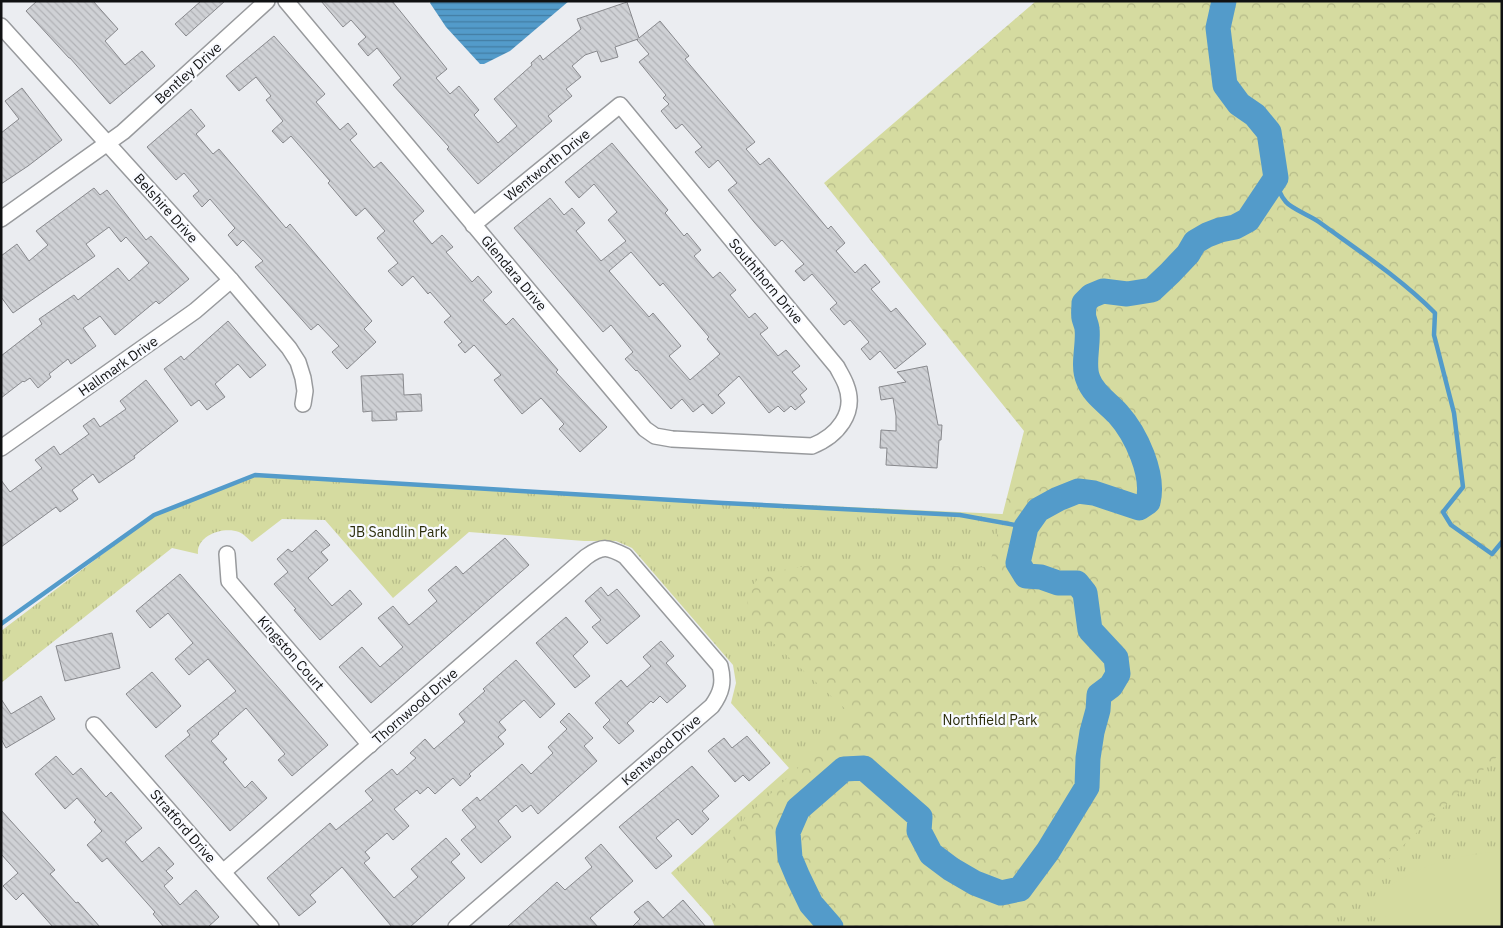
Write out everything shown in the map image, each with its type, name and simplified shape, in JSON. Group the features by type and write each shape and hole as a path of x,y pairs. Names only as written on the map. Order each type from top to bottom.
{"street":[{"name":"Bentley Drive","path":"107,143 123,132 267,1"},
{"name":"Glendara Drive","path":"286,1 645,429 656,436 672,440 794,445"},
{"name":"Belshire Drive","path":"1,26 231,280 290,348 298,362 303,378 305,391 302,404"},
{"name":"Wentworth Drive","path":"473,225 620,105"},
{"name":"Souththorn Drive","path":"620,105 837,367 847,386 848,403 844,422 825,441 812,446 794,445"},
{"path":"1,219 107,143"},
{"name":"Hallmark Drive","path":"1,448 195,311 231,280"},
{"name":"Thornwood Drive","path":"223,872 586,557 597,549 611,549"},
{"name":"Kentwood Drive","path":"456,927 712,706 721,693 723,677 720,666 625,556 611,549"},
{"name":"Kingston Court","path":"227,554 229,581 370,745"},
{"name":"Stratford Drive","path":"94,725 271,927"}],"green space":[{"path":"1036,1 1502,1 1502,752 1317,927 738,927 726,880 728,846 745,818 853,716 747,619 748,593 761,574 822,563 989,567 1024,431 824,183"},
{"name":"Northfield Park","path":"255,475 582,495 1115,519 1502,740 1502,927 715,927 711,918 671,873 789,768 731,703 736,683 733,665 632,548 616,541 584,541 469,532 393,598 325,520 282,519 252,542 244,535 233,530 219,531 206,537 201,542 198,554 172,548 1,683 1,631 154,515"},
{"path":"1492,852 1502,852 1502,927 1393,927 1372,898 1400,879 1429,866 1443,861"}],"water":[{"path":"431,1 569,1 510,51 484,64 480,64 446,27 430,3"}],"building":[{"path":"37,1 93,1 118,29 105,41 125,65 142,51 155,66 110,104 26,11"},
{"path":"201,1 225,1 186,36 175,24"},
{"path":"321,1 392,1 447,69 436,78 450,94 459,86 479,110 474,115 498,143 517,126 494,99 532,65 531,63 540,55 543,60 581,29 577,19 627,2 639,38 660,21 689,56 685,59 755,142 746,149 760,165 769,158 828,229 831,226 845,243 836,251 855,273 865,264 880,282 871,289 891,312 896,308 926,344 895,369 880,351 870,360 861,349 869,342 850,320 844,325 830,309 837,303 812,274 804,281 795,271 804,264 782,240 775,246 728,190 737,183 718,160 709,168 695,152 702,147 682,124 676,129 661,111 669,104 663,98 666,95 639,62 649,54 638,39 615,47 618,57 601,62 597,51 585,55 572,66 581,77 566,89 572,96 548,116 552,121 478,184 447,149 449,147 393,85 401,78 377,48 368,56 358,44 366,37 351,20 343,27"},
{"path":"274,36 325,94 316,102 340,130 348,123 357,134 350,140 374,168 381,162 424,211 413,221 432,244 442,235 453,247 446,252 472,282 478,276 492,292 483,300 506,325 513,318 558,370 556,372 607,427 580,452 559,429 564,424 541,398 522,414 494,380 501,375 474,345 465,353 458,345 462,342 444,322 451,316 430,292 428,294 413,276 402,286 388,271 398,263 377,238 385,231 365,208 356,216 328,183 330,181 291,136 283,143 272,131 283,121 266,100 271,96 256,77 239,91 226,76"},
{"path":"22,88 62,140 1,184 1,133 19,119 5,101"},
{"path":"191,109 205,126 196,134 213,154 219,149 286,228 290,224 372,321 364,329 376,342 347,369 332,352 339,346 318,324 311,330 255,267 263,261 243,240 237,246 228,235 235,228 210,199 202,207 193,196 199,191 184,173 176,180 147,147"},
{"path":"612,143 668,210 665,213 684,236 687,233 701,250 694,256 713,278 720,272 736,290 730,295 749,318 755,313 768,328 760,334 778,356 786,350 800,366 792,372 807,389 800,395 805,402 795,410 791,406 784,412 778,406 769,413 739,376 718,395 725,403 712,414 703,404 693,412 682,399 671,409 625,359 633,352 611,325 603,332 514,228 550,198 564,215 572,208 585,223 576,231 601,261 626,241 608,220 617,212 594,184 579,198 565,182","holes":["631,252 660,286 663,283 709,337 707,339 720,354 690,380 669,356 681,346 653,313 649,317 609,271"]},
{"path":"94,188 100,195 107,190 146,240 151,236 189,279 159,304 156,301 115,335 100,316 83,328 96,346 71,364 68,359 49,374 51,377 38,388 30,378 23,381 1,398 1,356 42,324 39,319 74,295 78,300 118,268 129,281 149,263 126,237 121,242 109,227 86,244 95,256 13,313 1,297 1,256 17,244 29,261 48,245 36,231"},
{"path":"228,321 266,365 250,378 238,364 215,384 225,397 207,410 199,400 191,406 164,369 181,356 184,360"},
{"path":"927,366 938,425 942,425 937,468 886,465 887,448 880,448 881,430 896,431 896,416 893,398 881,400 879,387 906,382 897,372"},
{"path":"403,374 404,395 421,394 422,411 396,412 397,420 372,421 372,411 363,412 361,376"},
{"path":"146,380 178,421 134,456 135,458 99,483 93,474 72,490 78,499 60,512 56,507 1,547 1,480 10,492 42,468 35,460 54,446 60,455 89,434 83,426 94,418 100,427 126,409 120,401"},
{"path":"316,530 330,545 321,552 328,560 308,578 332,606 350,590 362,604 320,640 274,584 288,572 277,559 288,549 292,552"},
{"path":"505,538 529,565 371,703 339,667 362,647 380,667 403,647 378,618 393,606 409,625 437,601 428,590 456,566 463,574"},
{"path":"180,574 328,745 292,776 278,760 285,754 246,708 211,741 227,759 223,762 245,788 252,781 267,798 230,831 165,756 190,735 187,731 236,691 208,659 189,675 175,659 193,643 168,613 150,628 136,611"},
{"path":"601,587 608,596 617,589 640,616 607,644 592,627 601,620 585,601"},
{"path":"566,617 588,642 573,656 590,676 575,688 536,643"},
{"path":"112,633 120,668 65,681 56,646"},
{"path":"661,641 674,656 666,663 686,686 667,703 660,696 653,703 651,701 627,723 634,731 619,744 603,727 610,720 595,703 621,680 627,687 651,666 643,657"},
{"path":"516,660 555,704 540,718 524,700 499,722 506,730 498,737 504,744 469,774 471,776 460,786 453,778 435,794 428,787 420,794 417,790 394,809 409,826 393,840 387,833 365,852 370,858 364,863 394,898 418,877 411,869 446,838 460,854 451,862 465,878 410,927 392,927 342,867 310,895 316,902 299,916 267,878 330,823 336,830 373,800 365,791 392,769 397,775 416,758 410,753 425,739 434,749 465,722 459,714 485,691 483,689"},
{"path":"152,672 181,706 156,728 126,694"},
{"path":"41,696 55,719 6,748 1,739 1,699 11,714"},
{"path":"569,713 593,738 584,746 597,761 538,814 531,805 522,812 516,805 498,821 511,837 481,863 461,840 476,827 462,810 477,797 480,801 522,764 531,774 553,753 548,747 567,729 560,722"},
{"path":"747,736 770,763 749,781 743,775 735,782 708,751 724,738 732,748"},
{"path":"56,756 73,775 81,768 106,797 111,792 142,828 125,842 142,862 159,847 174,864 166,871 173,878 164,886 180,905 196,890 219,917 208,927 164,927 153,914 155,912 107,858 102,862 87,845 102,831 94,822 96,820 77,798 65,809 35,774"},
{"path":"692,766 719,796 702,811 709,819 692,835 678,819 656,838 672,856 656,869 619,827"},
{"path":"1,810 55,870 50,874 100,927 53,927 23,893 16,900 3,886 18,873 1,854"},
{"path":"601,844 633,881 590,918 598,927 507,927 557,882 565,890 592,867 585,858"},
{"path":"683,900 706,927 632,927 640,919 634,912 648,901 663,918"}],"waterway":[{"path":"831,927 811,904 798,877 790,858 788,832 798,809 844,769 864,768 920,817 919,831 931,854 951,869 975,883 1001,893 1020,889 1048,851 1087,787 1088,758 1098,710 1099,695 1111,686 1118,674 1116,658 1090,630 1085,593 1077,583 1058,583 1041,577 1026,576 1018,563 1026,527 1038,510 1058,499 1078,491 1094,493 1139,508 1148,502 1149,480 1137,444 1125,422 1097,394 1090,384 1086,373 1087,327 1084,316 1084,303 1091,296 1103,291 1127,294 1152,290 1188,254 1195,242 1207,235 1235,227 1248,220 1276,178 1269,132 1255,115 1239,104 1225,85 1218,28 1224,1"},
{"path":"1276,178 1280,194 1289,205 1319,222 1379,265 1435,313 1434,335 1454,413 1463,487 1443,512 1451,525 1492,554 1502,542"},
{"path":"1,624 154,515 255,475 960,515 1026,527"}],"park label":[{"name":"JB Sandlin Park","path":"398,532"}]}
